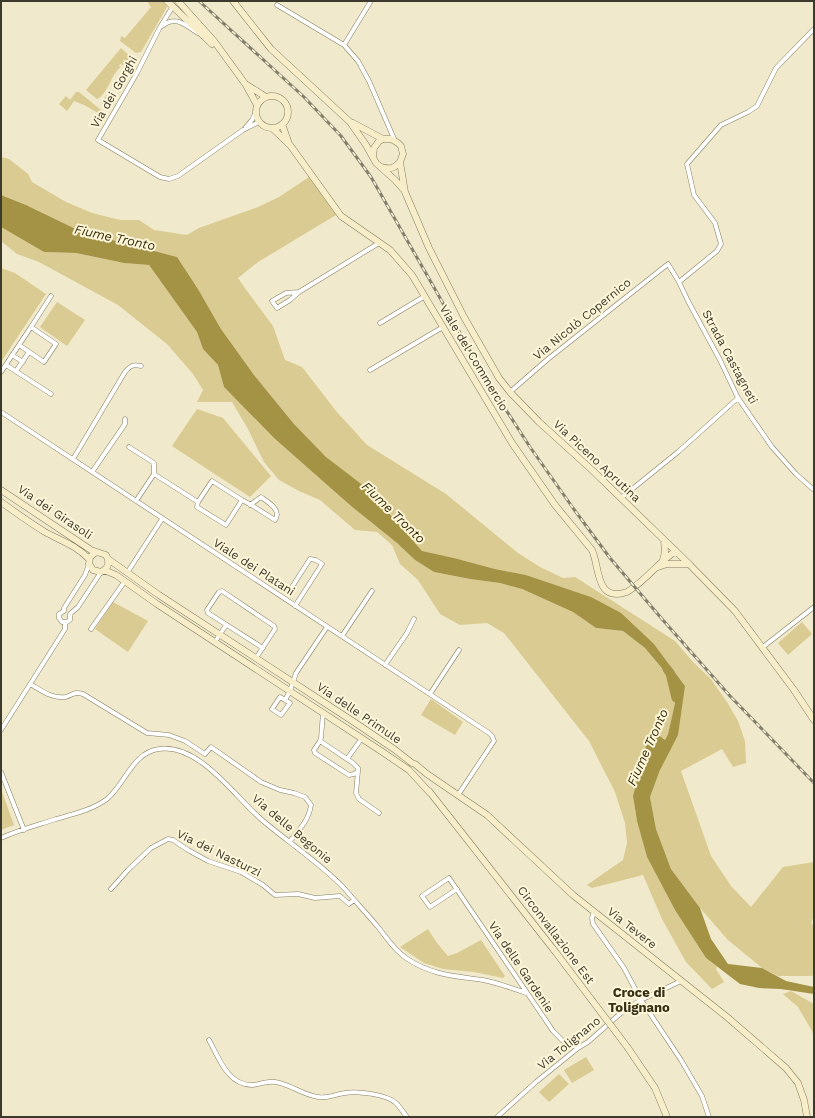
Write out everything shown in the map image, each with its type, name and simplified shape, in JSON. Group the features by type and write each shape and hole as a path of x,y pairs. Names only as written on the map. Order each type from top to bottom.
{"main road":[{"path":"167,1 226,58"},
{"path":"178,1 202,27 246,85 256,108 259,122"},
{"name":"Via Piceno Aprutina","path":"233,1 271,49 350,122 378,166 395,180 405,192"},
{"path":"246,85 266,97"},
{"path":"256,108 261,100 272,96 277,96 286,104 288,109 286,120 278,127 272,128"},
{"name":"Viale del Commercio","path":"259,122 265,127 272,128 290,145 341,216 390,250 412,275 512,443 555,504 592,550 603,588 611,593 619,594 631,590 676,551"},
{"name":"Via Piceno Aprutina","path":"350,122 385,139 398,143 403,154 400,162 405,192 429,248 464,317 499,378 510,392 539,422 676,551 735,611 802,700 814,720"},
{"name":"Viale del Commercio","path":"282,124 290,145"},
{"name":"Via Piceno Aprutina","path":"373,156 374,148 379,141 385,139"},
{"path":"378,166 388,169 397,166 400,162"},
{"name":"Via dei Girasoli","path":"1,490 68,536 96,552 104,554 108,560"},
{"name":"Via dei Girasoli","path":"1,502 45,532 65,541 81,551 93,570 102,571"},
{"path":"664,540 665,562 689,564"},
{"name":"Via dei Girasoli","path":"89,562 92,555 96,552"},
{"path":"102,571 108,565 108,560"},
{"name":"Via delle Primule","path":"108,560 382,741 413,769"},
{"name":"Via delle Primule","path":"102,571 116,575 157,604 323,713 413,769"},
{"name":"Via Tevere","path":"413,769 424,772 487,815 557,882 732,1022 786,1068 798,1083 804,1100 807,1117"},
{"name":"Circonvallazione Est","path":"413,769 430,793 554,950 628,1048 656,1088 666,1117"}],"street":[{"path":"344,45 371,1"},
{"name":"Via Piceno Aprutina","path":"277,5 344,45 358,61 388,122 395,141"},
{"name":"Via dei Gorghi","path":"172,6 137,73 98,140 160,177 169,179 178,176 243,130 259,122"},
{"path":"159,29 169,21 175,20 206,38"},
{"path":"679,282 717,251 721,244 715,223 694,195 687,164 721,125 757,106 776,68 814,29"},
{"name":"Via dei Gorghi","path":"243,130 252,120 256,108"},
{"name":"Via Piceno Aprutina","path":"385,139 388,122"},
{"path":"299,292 286,293 272,301 277,308 299,292 379,243"},
{"name":"Strada Castagneti","path":"668,264 720,360 738,398 772,447 796,474 814,490"},
{"name":"Via Nicolò Copernico","path":"510,392 548,359 668,264"},
{"path":"286,293 290,300"},
{"path":"1,372 51,296"},
{"path":"380,323 425,296"},
{"path":"19,345 44,362 56,344 31,327"},
{"path":"370,370 443,327"},
{"path":"16,371 30,352"},
{"path":"12,355 23,362"},
{"path":"6,365 51,394"},
{"path":"72,459 125,372 131,366 141,366"},
{"path":"621,498 678,452 738,398"},
{"name":"Viale dei Platani","path":"1,412 489,733 494,738 494,741 458,795"},
{"path":"92,472 125,424 125,419"},
{"path":"129,447 154,463 154,474 136,501"},
{"path":"154,474 198,502"},
{"path":"242,500 226,525 197,507 198,502 212,481 250,505 275,520 277,518 277,512 275,509 261,497 250,505"},
{"path":"127,573 162,519"},
{"path":"290,590 310,559 316,560 322,564 295,606"},
{"path":"65,622 60,620 60,613 64,611 64,608 85,574 89,562"},
{"path":"65,622 70,620 70,614 78,607 102,571"},
{"path":"91,629 125,581"},
{"path":"256,658 263,648 275,630 274,626 222,591 219,592 207,610 208,613 263,648"},
{"path":"342,636 372,591"},
{"path":"763,648 814,607"},
{"path":"64,611 67,611 70,614"},
{"path":"385,665 407,633 414,619"},
{"path":"1,730 65,629 65,622"},
{"path":"215,642 226,625"},
{"path":"285,700 290,691 296,673 327,627"},
{"path":"430,694 459,650"},
{"path":"30,684 48,695 55,697 65,697 77,692 83,694 147,733 169,735 185,742 205,754 211,747 262,782 280,790 305,797 312,805 310,813 304,824 290,842"},
{"path":"280,697 285,700 290,703 282,715 272,709 280,697"},
{"path":"323,713 321,738 314,750 315,753 357,782"},
{"name":"Via delle Primule","path":"347,759 362,738"},
{"path":"320,741 347,759 358,770 357,796 379,813"},
{"name":"Via delle Begonie","path":"1,838 94,807 115,791 144,754 158,749 177,749 210,769 229,786 261,820 319,864 354,900 396,950 416,965 444,975 498,983 526,993"},
{"path":"348,775 354,774 358,770"},
{"path":"1,772 24,830"},
{"path":"1,785 6,785"},
{"name":"Via dei Nasturzi","path":"111,890 128,870 151,848 168,839 173,840 208,861 241,872 263,885 276,895 298,894 315,898 340,896 349,904 354,900"},
{"path":"449,878 457,890 430,907 422,896 449,878"},
{"name":"Via delle Gardenie","path":"457,890 553,1031 564,1042 578,1048"},
{"path":"594,912 592,918 593,924 624,968 641,1000 681,1060 702,1096 709,1117"},
{"name":"Via Tolignano","path":"497,1117 531,1086 578,1048 588,1042 621,1013 641,1000 680,981"},
{"path":"209,1040 226,1072 234,1079 244,1084 254,1085 276,1082 317,1098 326,1098 346,1092 377,1095 395,1102 407,1117"}],"shaded area":[{"path":"150,1 163,1 167,7 141,52 136,53 120,41 121,36 125,38 151,7 148,3"},
{"path":"121,48 131,57 123,65 120,64 119,66 121,67 117,70 104,93 97,99 86,90"},
{"path":"76,92 79,92 101,110 103,112 102,117 98,119 96,117 98,113 74,101 67,111 59,104 66,96 70,100"},
{"path":"107,95 114,102 111,108 106,107 101,102"},
{"path":"1,157 9,159 28,174 32,182 66,202 92,213 120,220 139,220 154,230 187,235 199,228 258,207 279,197 309,177 336,215 258,262 238,278 273,326 285,360 302,367 336,411 367,445 446,494 518,553 540,567 563,578 575,577 675,641 693,662 710,678 738,721 745,741 746,763 733,767 722,749 681,771 711,856 731,886 751,907 783,867 814,862 814,916 811,923 814,926 814,974 812,976 778,976 762,968 728,940 700,908 671,869 656,829 650,797 660,770 685,686 654,644 591,597 526,575 422,551 394,517 326,457 294,424 254,375 221,329 198,289 177,257 82,232 26,205 1,195"},
{"path":"1,227 44,252 76,253 124,263 149,265 197,332 203,349 218,365 224,387 274,438 415,560 434,572 500,583 522,589 573,612 596,628 623,631 645,648 671,679 676,699 668,734 665,740 656,733 648,738 633,796 637,821 647,857 675,910 706,958 717,967 716,969 724,982 712,989 686,962 662,919 643,875 592,888 587,885 623,860 627,843 625,823 615,792 589,741 504,633 487,623 460,625 440,614 418,580 400,564 392,545 377,532 355,530 320,500 279,480 264,462 248,429 232,402 197,402 203,390 193,374 167,344 118,305 39,262 17,254 1,241"},
{"path":"1,268 15,273 46,294 1,362"},
{"path":"57,302 85,320 67,346 40,327"},
{"path":"197,409 223,418 271,476 250,497 172,446"},
{"path":"113,602 148,621 128,652 95,629"},
{"path":"802,622 812,634 788,655 778,643"},
{"path":"431,699 463,722 455,735 421,715"},
{"path":"1,789 14,825 1,830"},
{"path":"428,929 448,956 457,953 481,940 505,976 503,978 474,972 443,969 424,963 400,947"},
{"path":"791,991 814,1004 814,1037 798,1007 783,994"},
{"path":"586,1057 594,1070 572,1083 564,1070"},
{"path":"559,1074 569,1084 549,1102 539,1092"}],"water":[{"path":"1,195 26,205 82,232 177,257 198,289 221,329 254,375 294,424 326,457 369,490 422,551 526,575 591,597 621,613 654,644 685,686 678,735 660,770 650,797 656,829 671,869 700,908 711,939 728,964 762,968 786,981 814,987 814,994 781,989 759,988 740,984 706,958 675,910 647,857 637,821 633,796 648,738 656,733 665,740 668,734 676,699 671,679 645,648 623,631 596,628 573,612 522,589 500,583 434,572 415,560 274,438 224,387 218,365 203,349 197,332 149,265 124,263 76,253 44,252 1,227"}],"waterway":[{"name":"Fiume Tronto","path":"667,669 670,673 676,698"}],"railway":[{"path":"199,1 304,97 341,136 371,177 472,354 506,410 573,508 610,558 662,619 730,696 814,783"}],"district":[{"name":"Croce di Tolignano","path":"639,1000"}]}
